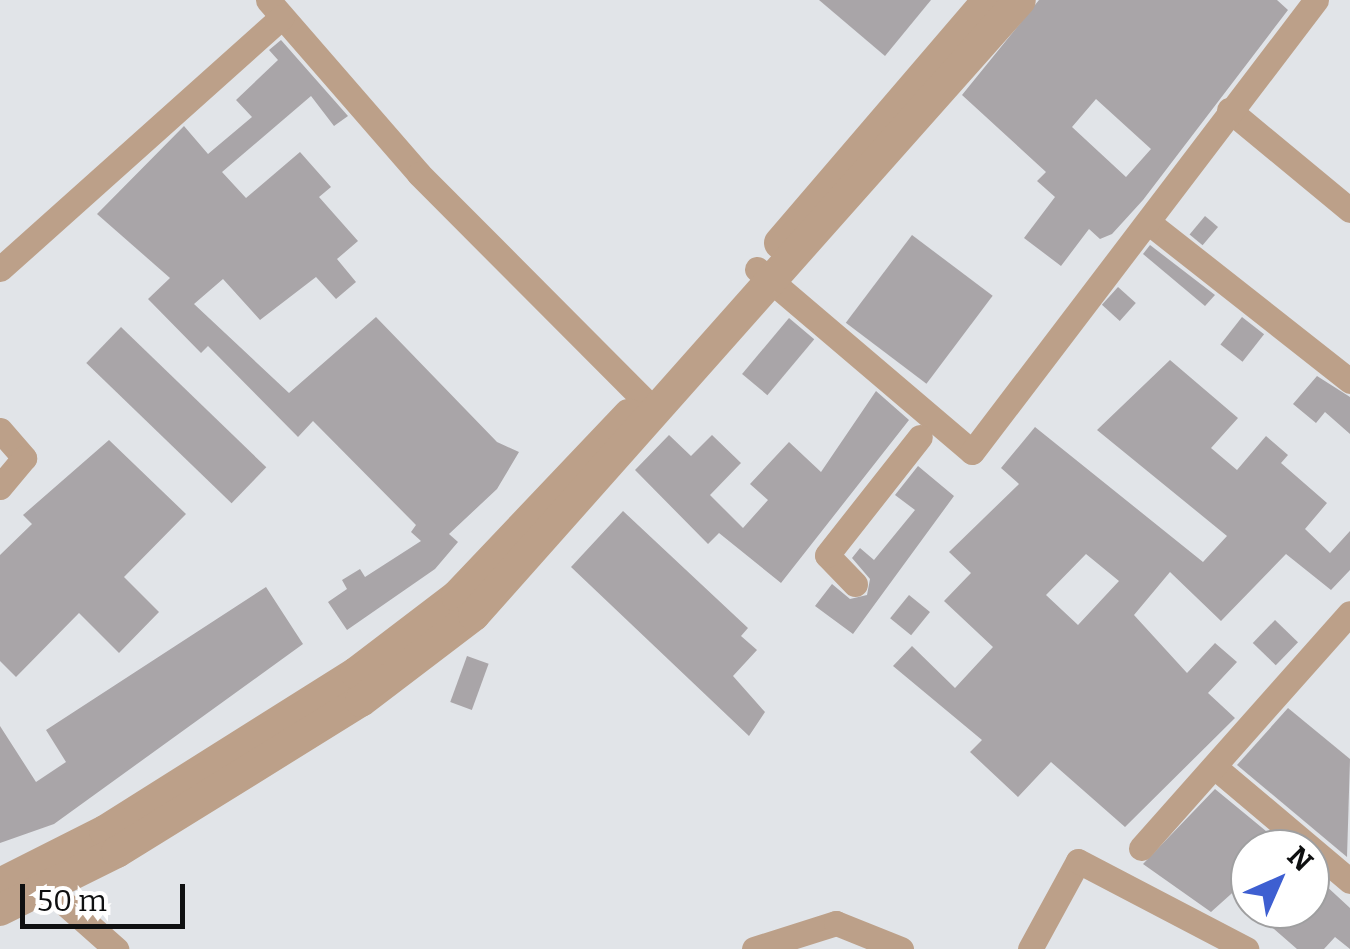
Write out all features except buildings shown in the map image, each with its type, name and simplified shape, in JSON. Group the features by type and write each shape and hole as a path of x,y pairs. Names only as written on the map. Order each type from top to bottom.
{"street":[{"path":"0,884 105,831 356,673 457,596 766,276 988,0"},
{"path":"0,910 46,887 361,700 474,615 766,276 1020,0"},
{"path":"766,276 927,428 972,452 1316,0"},
{"path":"0,269 275,8 418,174 644,400"},
{"path":"1229,110 1350,210"},
{"path":"1148,222 1350,381"},
{"path":"855,584 827,554 927,428"},
{"path":"0,430 24,458 0,487"},
{"path":"1141,848 1348,620"},
{"path":"1217,768 1280,829"},
{"path":"1030,949 1078,861 1246,949"},
{"path":"46,887 116,949"},
{"path":"754,949 836,922 901,949"}]}
